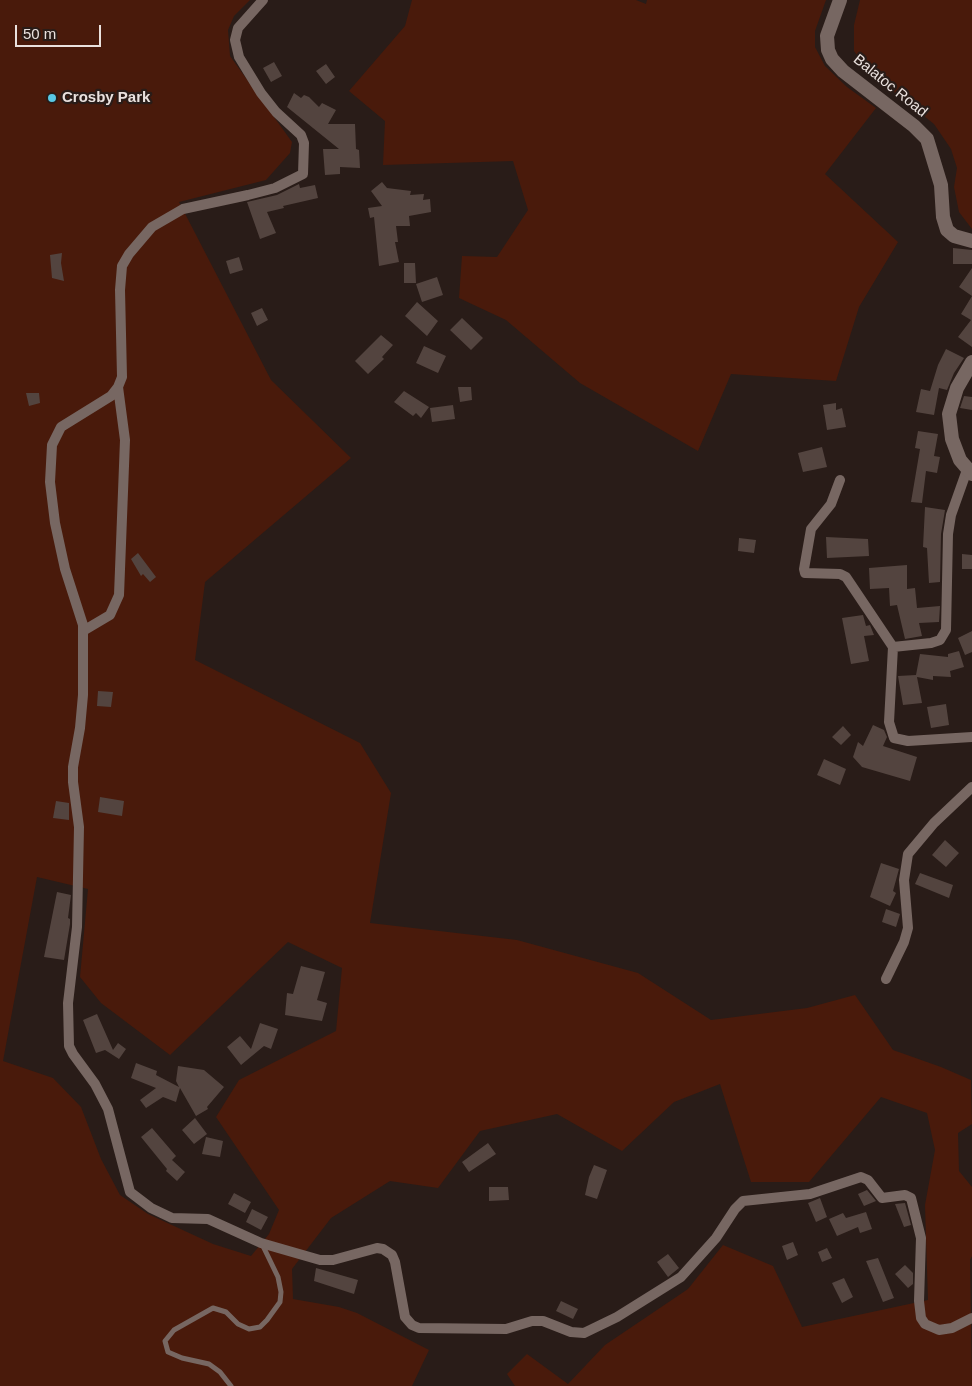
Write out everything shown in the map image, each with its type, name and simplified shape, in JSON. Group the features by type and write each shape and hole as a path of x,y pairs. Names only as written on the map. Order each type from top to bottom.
{"main road":[{"name":"Balatoc Road","path":"840,0 827,36 828,50 832,58 843,71 914,126 927,139 941,185 943,217 947,230 954,236 972,241"},
{"path":"970,472 960,460 952,439 949,414 957,388 972,362"}],"street":[{"path":"263,0 238,28 235,40 237,49 239,57 261,93 276,112 301,135 304,143 303,174 275,188 248,196 182,209 152,227 129,254 122,266 120,290 122,377 118,387 111,396 61,427 52,445 50,482 52,507 65,570 81,618 83,631 82,695 73,767 79,827 77,927 68,1003 69,1046 95,1084 108,1109 130,1192 151,1208 172,1218 208,1218 261,1243 320,1260 333,1260 377,1248 383,1249 392,1255 395,1262 405,1317 412,1325 420,1328 506,1329 532,1321 543,1321 571,1332 584,1332 618,1317 681,1277 716,1238 735,1209 743,1201 810,1194 861,1177 868,1180 882,1198 889,1199 905,1195 911,1198 921,1238 919,1306 921,1318 925,1324 939,1330 952,1328 972,1318"},
{"path":"83,631 110,615 120,595 125,440 118,387"},
{"path":"893,647 931,643 940,640 946,630 948,534 951,515 970,472"},
{"path":"840,480 831,504 811,529 804,571 808,575 840,574 846,576 893,647 889,722 894,738 908,741 972,737"},
{"path":"886,979 904,942 908,928 904,880 908,854 934,823 972,787"}],"lane":[{"path":"231,1386 220,1372 209,1364 182,1358 168,1352 164,1341 174,1330 213,1308 226,1312 238,1324 249,1329 260,1327 267,1320 280,1302 281,1292 278,1277 261,1243"}],"shaded area":[{"path":"0,0 250,0 234,16 228,30 230,56 292,142 290,153 266,180 179,202 271,380 351,458 205,582 195,660 360,743 391,793 370,923 517,940 638,973 711,1020 807,1008 855,995 893,1050 971,1080 972,1124 958,1133 959,1171 972,1187 972,1256 970,1260 972,1386 515,1386 507,1374 527,1354 568,1384 605,1345 688,1289 723,1245 773,1266 802,1327 928,1300 925,1205 935,1150 927,1113 881,1097 809,1182 751,1182 720,1084 674,1102 622,1151 557,1114 480,1131 438,1188 390,1181 331,1218 292,1269 293,1299 339,1307 357,1313 429,1350 412,1386 0,1386","holes":["37,877 88,889 80,977 101,1003 170,1055 288,942 342,968 336,1031 239,1080 216,1117 279,1210 269,1234 251,1256 213,1244 148,1214 120,1195 101,1159 81,1107 53,1078 3,1061"]},
{"path":"412,0 636,0 646,4 647,0 826,0 815,31 815,47 825,66 847,87 876,108 825,174 898,242 859,307 836,381 731,374 698,451 580,383 506,320 459,298 462,256 497,257 528,210 513,161 383,165 385,121 349,91 405,26"},
{"path":"860,0 972,0 972,229 959,212 954,187 957,168 951,149 934,124 870,73 854,51 854,25"}],"building":[{"path":"274,62 282,76 271,82 263,68"},
{"path":"326,64 335,77 326,84 316,71"},
{"path":"294,93 301,98 304,95 309,97 319,107 322,103 336,110 328,124 355,124 356,149 359,150 360,168 340,167 340,174 325,175 323,149 339,149 287,107"},
{"path":"382,182 387,188 411,191 410,195 424,194 423,200 430,199 431,212 409,216 410,226 396,226 398,242 395,242 399,262 379,266 374,217 370,218 368,208 382,206 371,191"},
{"path":"299,184 300,188 315,185 318,198 283,206 284,208 267,212 276,233 260,239 247,202 277,195"},
{"path":"953,248 972,250 972,264 953,264"},
{"path":"62,253 61,263 64,281 52,278 50,255"},
{"path":"239,257 243,270 230,274 226,261"},
{"path":"404,263 415,263 416,283 404,283"},
{"path":"972,268 972,296 959,287"},
{"path":"437,277 443,295 422,302 416,284"},
{"path":"972,296 972,347 958,337 971,320 961,314"},
{"path":"417,302 438,321 427,336 405,316"},
{"path":"262,308 268,320 257,326 251,313"},
{"path":"462,318 483,338 471,350 450,330"},
{"path":"381,335 393,345 382,357 384,359 368,374 355,361"},
{"path":"424,346 446,356 438,373 416,363"},
{"path":"946,349 964,358 954,373 947,390 939,388 934,415 916,412 921,389 930,391 938,365"},
{"path":"458,387 471,387 472,400 460,402"},
{"path":"404,391 429,407 421,418 416,413 413,416 394,402"},
{"path":"26,393 39,393 40,403 29,406"},
{"path":"964,396 972,397 972,410 960,408"},
{"path":"836,403 836,410 842,408 846,427 827,430 823,405"},
{"path":"453,405 455,419 432,422 430,408"},
{"path":"918,431 938,434 934,456 940,457 937,473 926,471 922,503 911,502 920,449 915,448"},
{"path":"822,447 827,467 803,472 798,453"},
{"path":"925,507 945,510 941,534 940,582 929,583 927,548 923,547"},
{"path":"826,537 868,539 869,556 827,558"},
{"path":"739,538 756,540 754,553 738,551"},
{"path":"138,553 156,577 150,582 143,574 141,576 131,559"},
{"path":"962,554 972,555 972,569 962,569"},
{"path":"907,565 907,589 915,588 917,608 940,606 939,622 919,623 922,636 905,639 897,605 890,606 889,588 870,589 869,568"},
{"path":"863,615 866,626 870,625 874,635 864,636 869,661 851,664 842,618"},
{"path":"972,631 972,652 965,655 958,638"},
{"path":"959,651 964,667 950,671 951,677 933,676 933,680 917,677 922,703 903,705 898,676 916,675 920,654 948,657 948,654"},
{"path":"98,691 113,692 111,707 97,706"},
{"path":"946,704 949,725 931,728 927,707"},
{"path":"873,725 884,730 887,737 883,746 917,757 910,781 862,767 853,757 858,742 863,746"},
{"path":"843,726 851,735 841,745 832,737"},
{"path":"824,759 846,769 840,785 817,775"},
{"path":"100,797 124,801 122,816 98,812"},
{"path":"56,801 69,803 69,820 53,818"},
{"path":"945,840 959,853 946,867 932,855"},
{"path":"881,863 899,869 893,891 896,893 890,906 870,897"},
{"path":"920,873 953,885 949,898 915,884"},
{"path":"57,892 71,895 68,918 70,919 70,924 64,960 44,957"},
{"path":"886,909 900,914 896,927 882,922"},
{"path":"301,966 325,972 317,1000 327,1003 322,1021 285,1015 287,993 293,994"},
{"path":"97,1014 113,1050 118,1043 126,1049 119,1059 105,1050 96,1053 83,1020"},
{"path":"260,1023 278,1029 271,1049 264,1046 241,1065 227,1047 240,1036 251,1049"},
{"path":"136,1063 157,1071 156,1075 179,1087 176,1081 178,1066 204,1070 224,1087 207,1107 208,1109 196,1116 180,1088 176,1102 163,1097 146,1108 140,1100 156,1088 131,1078"},
{"path":"195,1118 207,1134 194,1144 182,1130"},
{"path":"152,1128 176,1156 172,1160 185,1172 177,1181 166,1171 167,1169 141,1137"},
{"path":"206,1137 223,1141 220,1157 202,1154"},
{"path":"488,1143 496,1154 469,1172 462,1162"},
{"path":"594,1165 607,1170 597,1199 585,1195"},
{"path":"489,1187 508,1187 509,1200 489,1201"},
{"path":"867,1190 876,1201 864,1206 858,1194"},
{"path":"234,1193 251,1202 245,1213 228,1204"},
{"path":"820,1198 827,1217 816,1222 808,1203"},
{"path":"905,1203 911,1225 904,1227 895,1204"},
{"path":"252,1209 268,1217 261,1230 246,1222"},
{"path":"866,1212 872,1229 860,1233 858,1227 837,1236 829,1219 843,1213 846,1218"},
{"path":"793,1242 798,1255 787,1260 782,1246"},
{"path":"827,1248 832,1258 822,1262 818,1252"},
{"path":"668,1254 679,1268 668,1277 657,1262"},
{"path":"878,1258 894,1298 883,1302 866,1261"},
{"path":"905,1265 913,1273 913,1284 908,1288 895,1274"},
{"path":"316,1268 358,1280 354,1294 314,1281"},
{"path":"844,1278 853,1297 842,1303 832,1283"},
{"path":"561,1301 578,1309 573,1319 556,1311"}],"place":[{"name":"Crosby Park","path":"52,98"}]}
